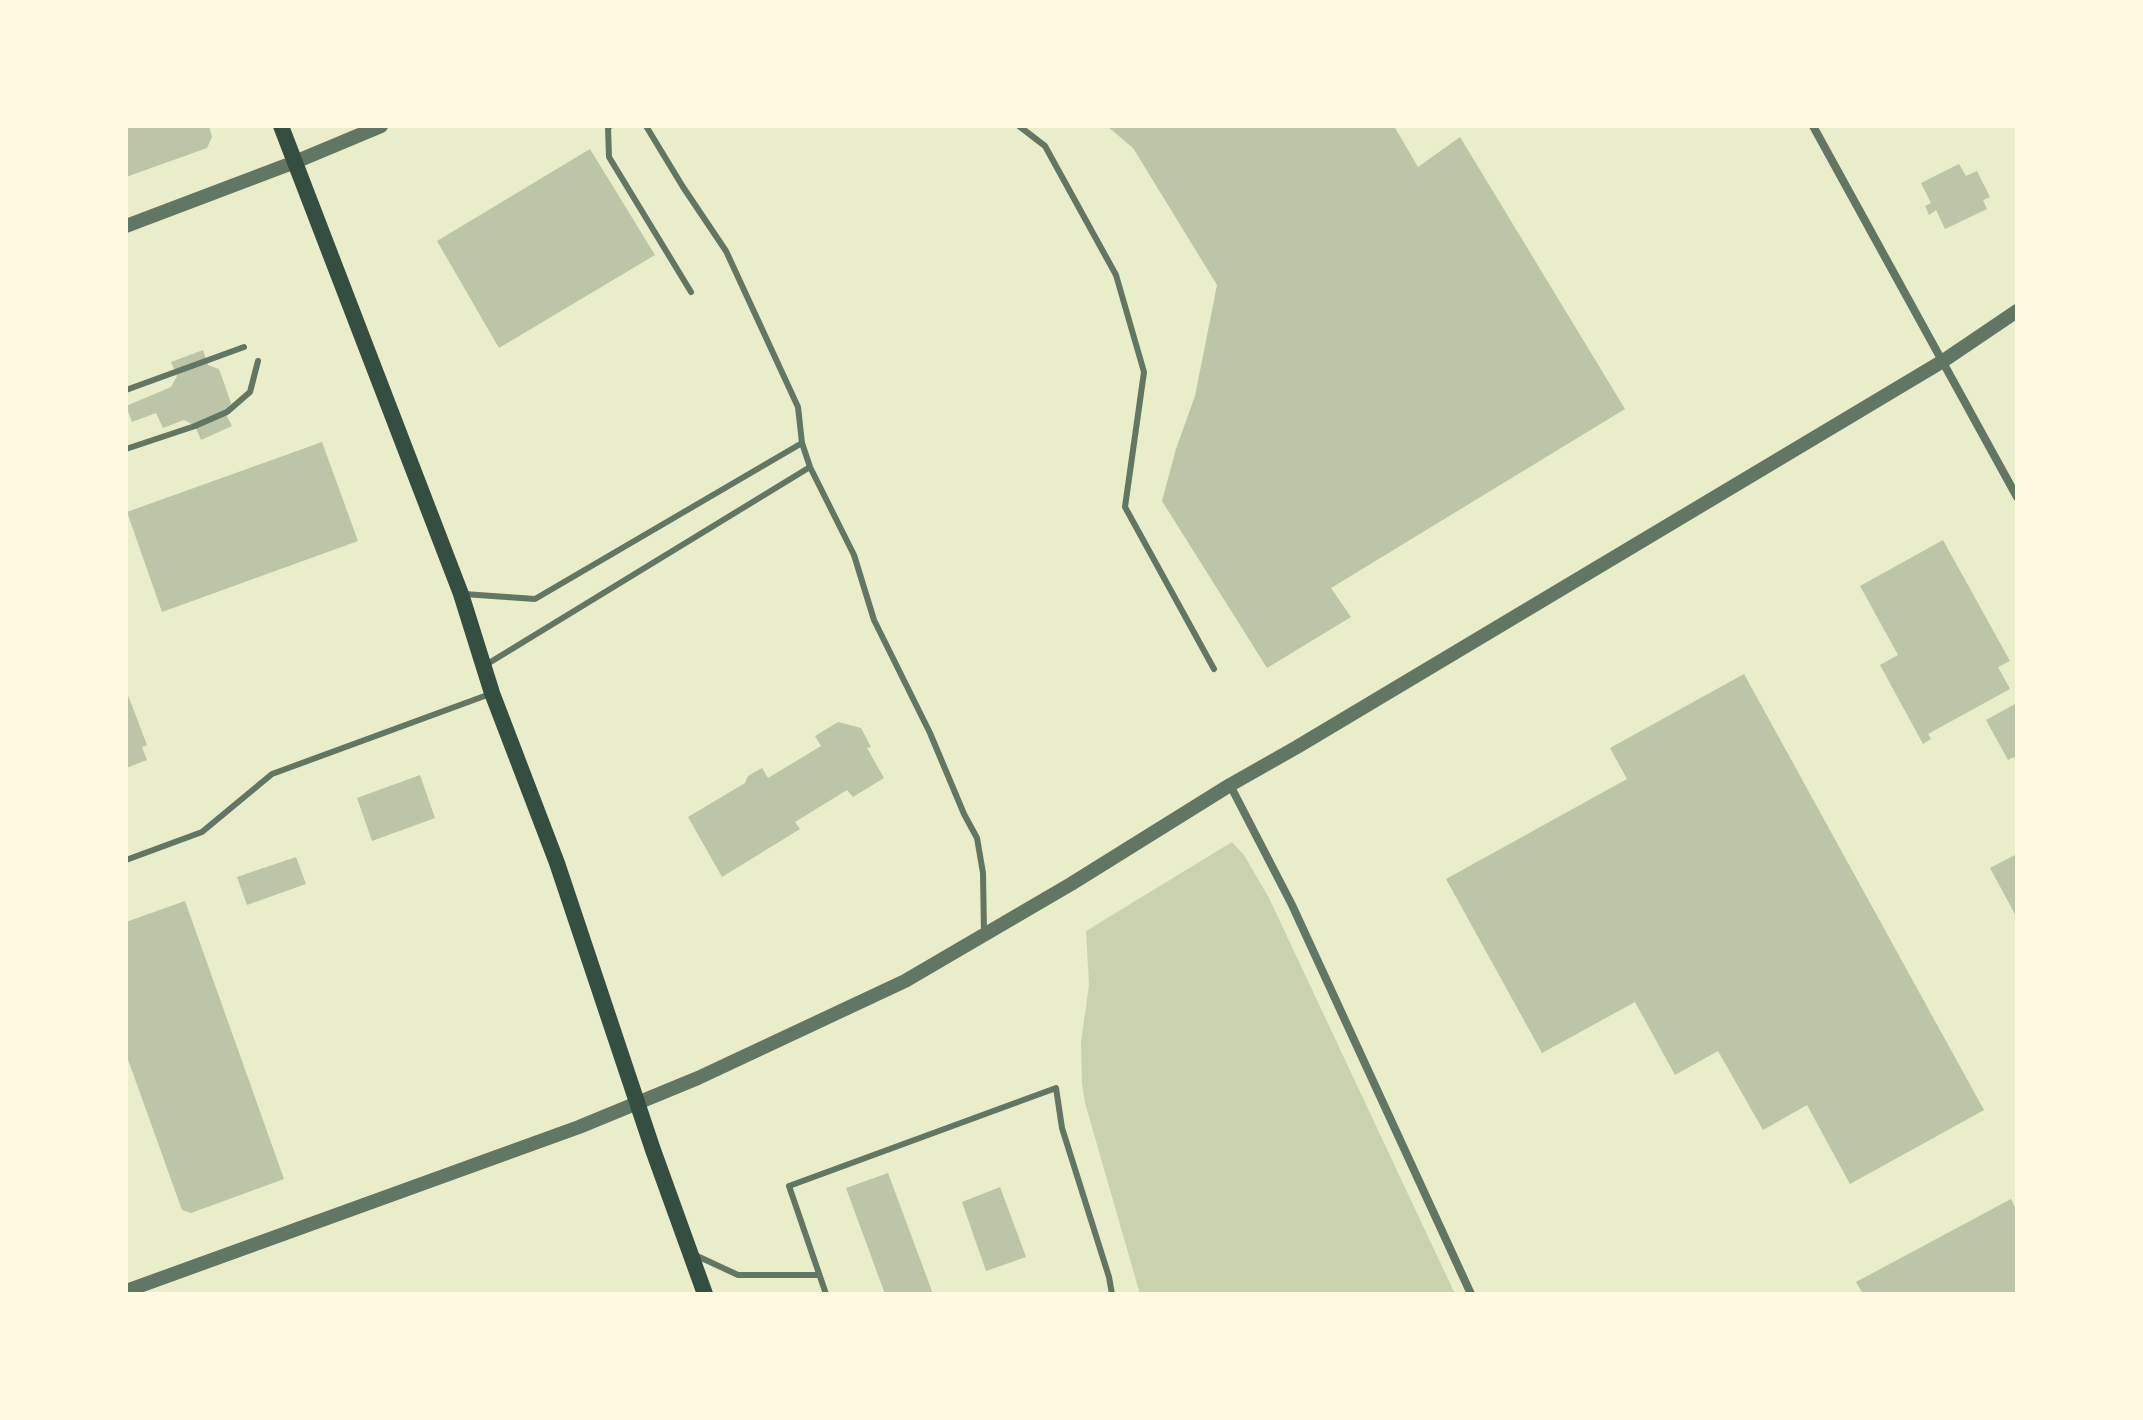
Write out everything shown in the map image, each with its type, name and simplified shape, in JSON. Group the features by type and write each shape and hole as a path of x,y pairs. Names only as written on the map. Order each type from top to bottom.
{"main road":[{"path":"281,126 461,594 492,693 557,863 705,1294"}],"street":[{"path":"126,226 381,126"},
{"path":"1813,126 2017,497"},
{"path":"126,1291 638,1104 905,981 1943,361 2017,311"},
{"path":"1230,785 1292,905 1471,1294"}],"lane":[{"path":"610,126 609,157 691,292"},
{"path":"646,126 726,251 798,407 802,443 810,467 854,555 874,620 977,838 983,873 984,936"},
{"path":"1019,126 1045,146 1116,275 1144,372 1125,507 1214,669"},
{"path":"126,390 244,347"},
{"path":"126,449 225,413 250,392 258,361"},
{"path":"461,594 535,599 802,443"},
{"path":"484,666 810,467"},
{"path":"126,860 202,832 272,774 492,693"},
{"path":"826,1294 789,1186 1056,1088 1062,1128 1112,1294"},
{"path":"691,1253 738,1275 819,1275"}],"green space":[{"path":"1232,842 1244,855 1269,898 1455,1294 1140,1294 1082,1084 1081,1042 1089,985 1086,931"}],"building":[{"path":"126,126 209,126 212,137 207,148 126,177"},
{"path":"1107,126 1394,126 1418,167 1460,137 1625,409 1331,588 1351,617 1267,668 1162,501 1195,396 1217,285 1133,148"},
{"path":"590,149 655,255 499,348 437,241"},
{"path":"1959,164 1966,176 1977,171 1990,197 1983,200 1987,209 1945,229 1936,210 1929,215 1925,206 1931,203 1921,183"},
{"path":"203,350 208,365 219,369 231,403 225,413 232,426 201,440 195,426 184,420 163,428 156,413 132,422 126,406 171,387 177,376 171,362"},
{"path":"322,442 358,541 162,612 127,512"},
{"path":"1943,540 2010,661 1998,667 2010,689 1928,734 1931,739 1923,744 1880,665 1898,655 1860,586"},
{"path":"1744,674 1984,1110 1850,1184 1807,1105 1763,1130 1718,1051 1675,1075 1635,1002 1542,1053 1446,879 1627,779 1610,748"},
{"path":"126,690 147,745 142,747 147,760 126,768"},
{"path":"2017,703 2017,756 2008,760 1986,720"},
{"path":"838,722 861,728 871,747 867,748 884,778 853,797 847,790 795,822 800,829 722,877 688,817 745,783 748,776 762,768 768,778 821,746 815,736"},
{"path":"420,775 435,818 372,841 357,798"},
{"path":"2017,854 2017,918 1990,868"},
{"path":"296,857 306,884 247,905 237,877"},
{"path":"185,901 284,1179 191,1213 182,1210 126,1054 126,922"},
{"path":"888,1173 933,1294 885,1294 846,1188"},
{"path":"1000,1187 1026,1257 986,1271 962,1202"},
{"path":"2011,1199 2017,1211 2017,1294 1863,1294 1856,1282"}]}
